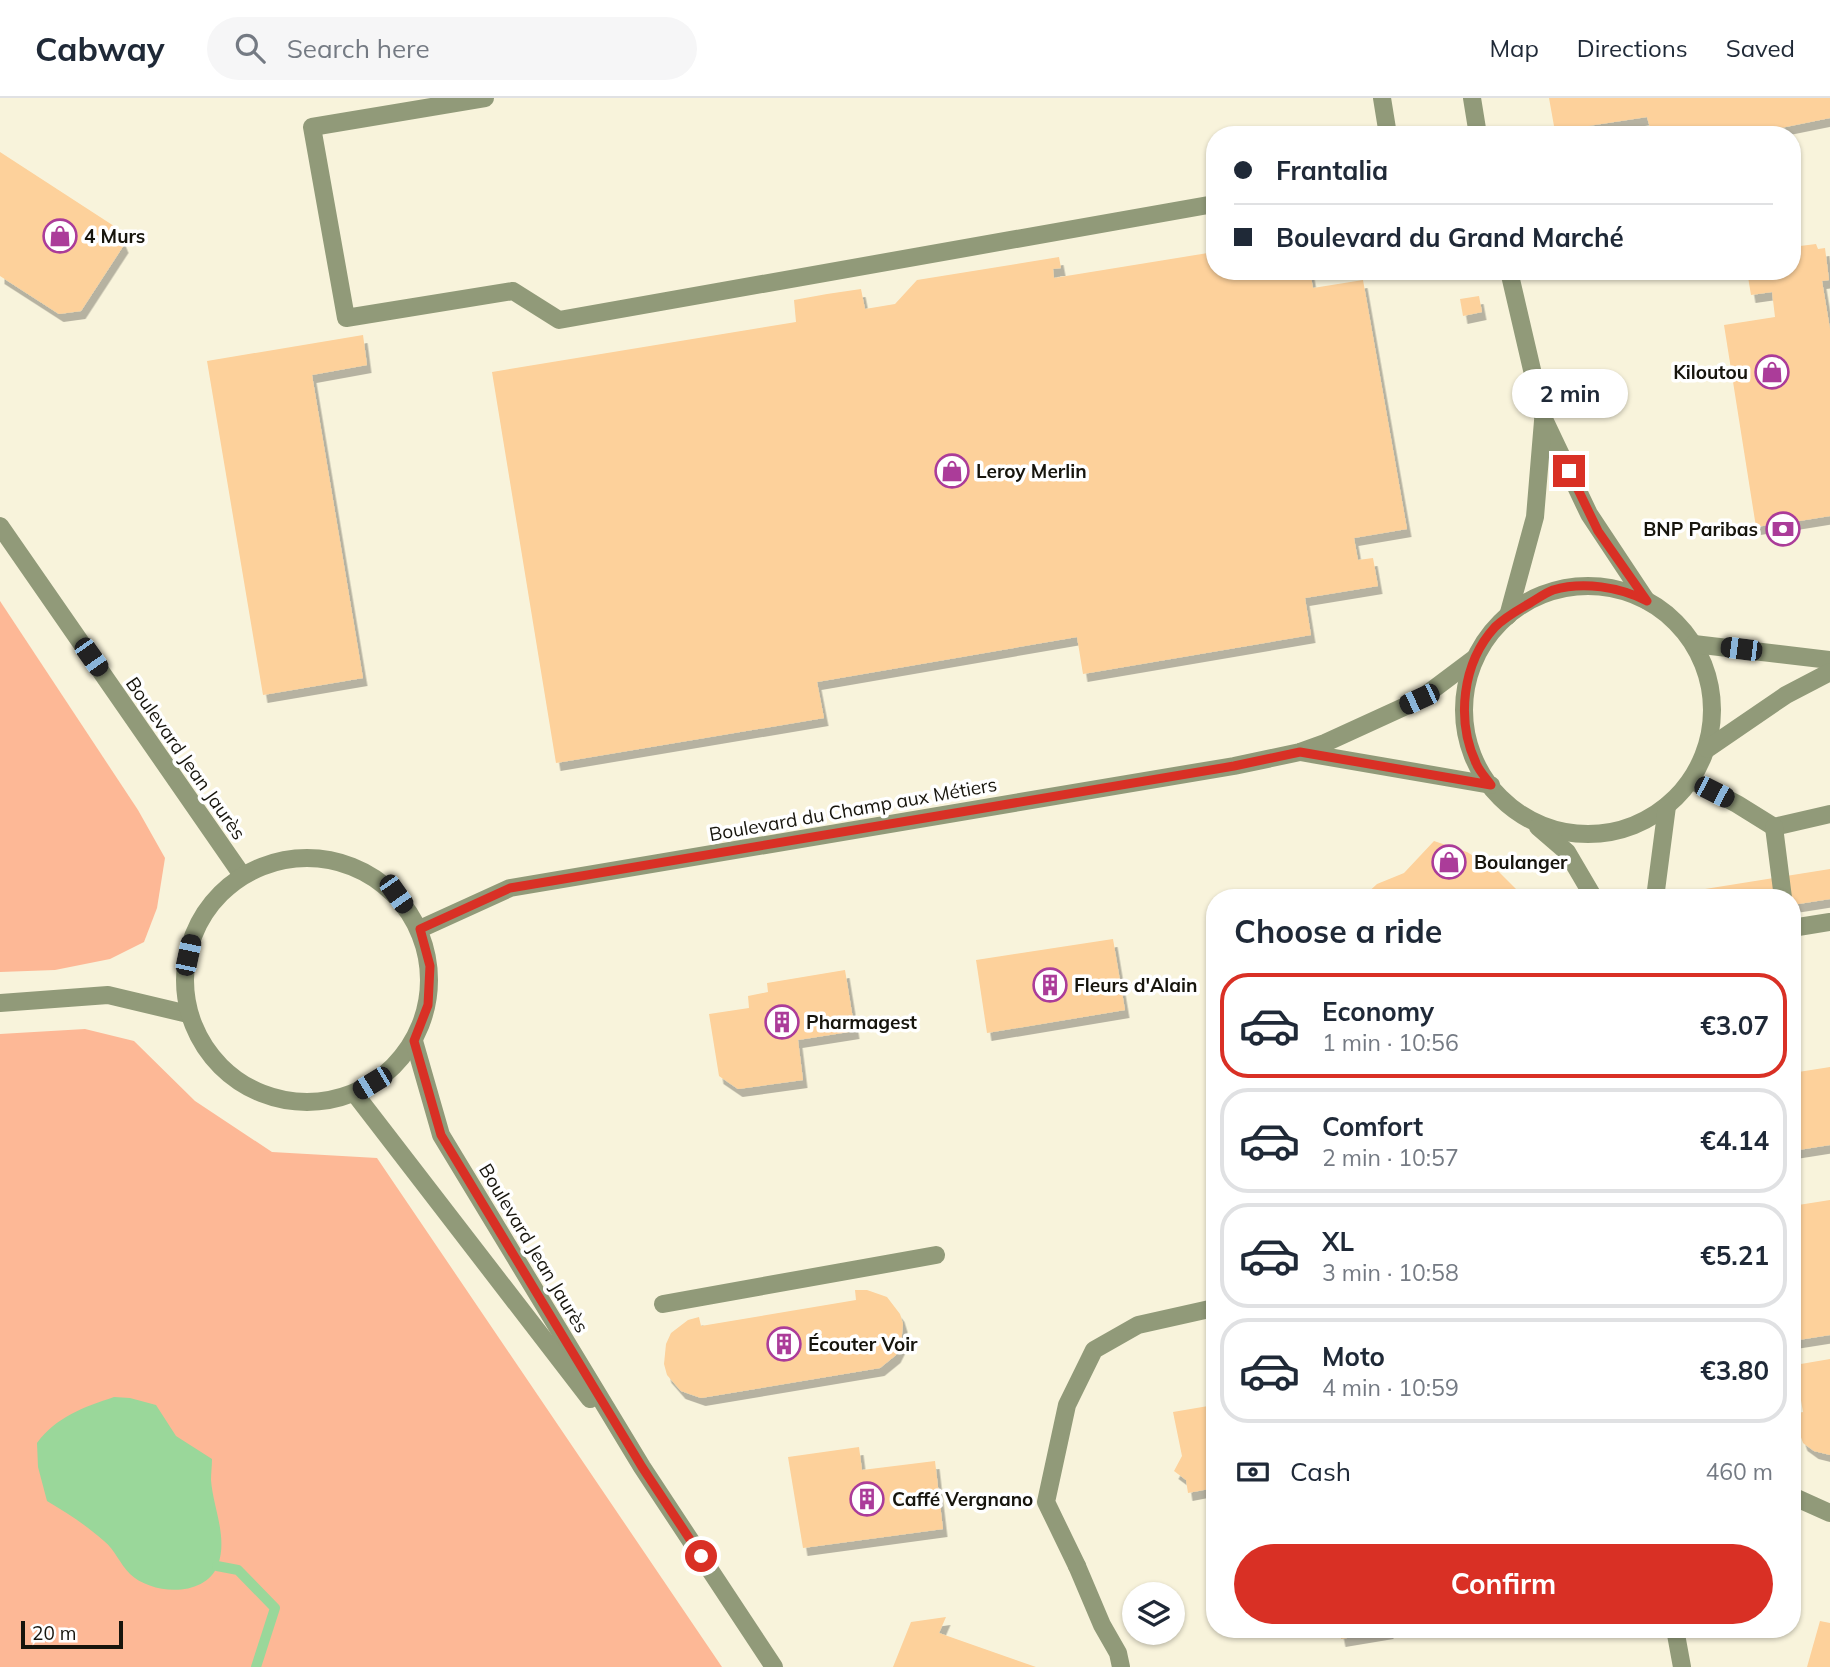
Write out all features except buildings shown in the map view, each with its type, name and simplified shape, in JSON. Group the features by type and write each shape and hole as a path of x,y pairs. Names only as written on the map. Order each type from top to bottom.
{"street":[{"path":"485,98 387,106 312,127 346,318 513,291 559,320 1206,205"},
{"path":"1382,98 1387,126"},
{"path":"1472,98 1477,126"},
{"path":"1510,280 1544,418 1589,514 1647,601"},
{"path":"1508,616 1535,517 1544,418"},
{"name":"Boulevard Jean Jaurès","path":"0,526 242,875"},
{"path":"1527,818 1562,831 1600,834 1635,825 1667,806 1691,780 1707,749 1713,716 1710,681 1694,644 1668,614 1633,594 1593,585 1553,590 1508,616 1494,629 1475,658 1465,693 1465,728 1476,764 1497,795 1567,852 1589,889"},
{"path":"1694,644 1830,660"},
{"name":"Boulevard du Champ aux Métiers","path":"420,929 510,888 1234,766 1300,752 1419,699 1475,658"},
{"path":"1707,749 1786,695 1830,672"},
{"name":"Boulevard du Champ aux Métiers","path":"1300,752 1491,785"},
{"path":"1691,780 1774,827 1830,814"},
{"path":"1655,889 1667,806"},
{"path":"1774,827 1782,889"},
{"path":"322,858 363,870 396,894 420,929 430,966 429,992 428,1005 414,1041 389,1073 355,1094 314,1103 273,1098 236,1080 206,1051 188,1014 184,974 192,935 212,901 242,875 281,859 322,858"},
{"path":"1801,927 1830,922"},
{"path":"0,1003 108,995 188,1014"},
{"name":"Boulevard Jean Jaurès","path":"414,1041 441,1135 642,1467 774,1667"},
{"name":"Boulevard Jean Jaurès","path":"355,1094 642,1467"},
{"path":"663,1304 936,1255"},
{"path":"1121,1667 1118,1653 1102,1625 1046,1502 1067,1405 1094,1350 1138,1325 1206,1310"},
{"path":"1801,1500 1830,1513"},
{"path":"1677,1638 1682,1667"}],"shaded area":[{"path":"0,601 138,810 165,858 157,908 144,942 110,959 55,970 0,972"},
{"path":"85,1029 134,1041 195,1101 272,1152 377,1158 722,1667 0,1667 0,1034"},
{"path":"114,1397 156,1405 176,1436 212,1459 211,1480 221,1533 221,1554 211,1576 202,1583 177,1590 151,1586 140,1581 126,1570 104,1541 47,1501 38,1467 37,1443 62,1420 81,1409"}],"waterway":[{"path":"217,1566 238,1570 275,1608 256,1667"}],"place":[{"name":"4 Murs","path":"60,236"},
{"name":"Kiloutou","path":"1772,372"},
{"name":"Leroy Merlin","path":"952,471"},
{"name":"BNP Paribas","path":"1783,529"},
{"name":"Boulanger","path":"1449,862"},
{"name":"Fleurs d'Alain","path":"1050,985"},
{"name":"Pharmagest","path":"782,1022"},
{"name":"Écouter Voir","path":"784,1344"},
{"name":"Caffé Vergnano","path":"867,1499"}],"route":[{"path":"701,1556 642,1467 441,1135 414,1041 428,1005 430,966 420,929 510,888 1234,766 1300,752 1491,785 1476,764 1465,728 1465,693 1475,658 1494,629 1508,616 1553,590 1593,585 1633,594 1647,601 1598,531 1569,471"}]}
